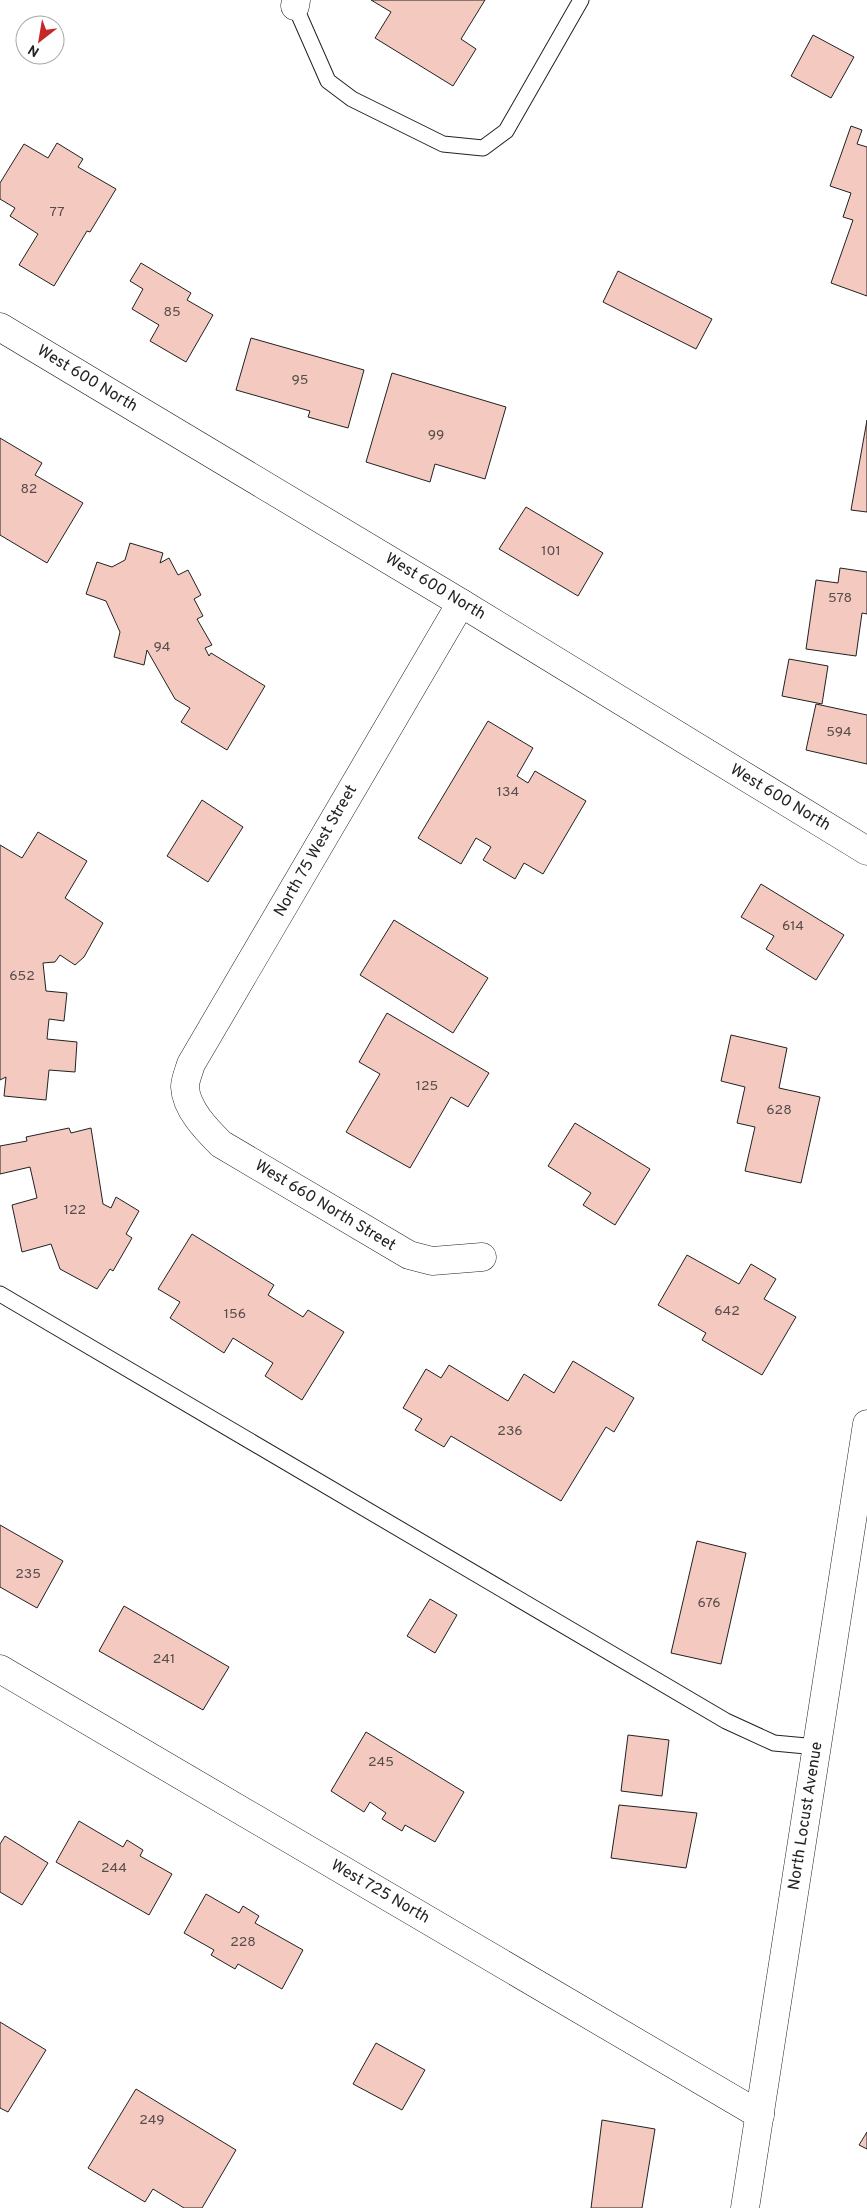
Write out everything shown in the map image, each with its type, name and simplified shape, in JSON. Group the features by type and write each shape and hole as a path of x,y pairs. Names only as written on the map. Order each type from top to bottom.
{"street":[{"name":"West 600 North","path":"0,327 461,603 867,851"},
{"name":"North 75 West Street","path":"190,1103 185,1087 191,1064 461,603"},
{"name":"West 660 North Street","path":"190,1103 203,1126 221,1144 409,1255 432,1261 482,1257"},
{"name":"North Locust Avenue","path":"745,2208 867,1424"},
{"name":"West 725 North","path":"0,1669 760,2115"}],"lane":[{"path":"296,3 328,81 352,99 443,144 483,148 506,131 581,0"},
{"path":"0,1294 726,1721 774,1743 817,1747"}],"building":[{"path":"371,0 485,0 461,39 476,49 453,86 375,38 391,12"},
{"path":"813,35 854,57 831,98 791,76"},
{"path":"851,126 862,130 857,144 867,147 867,296 831,283 853,220 843,217 851,193 830,186"},
{"path":"57,143 83,159 78,167 116,189 90,232 87,231 54,286 19,265 38,234 10,216 15,208 0,199 0,183 24,144 48,158"},
{"path":"141,263 191,293 187,300 213,315 186,362 150,341 159,325 132,309 143,289 130,281"},
{"path":"618,271 712,319 696,349 603,302"},
{"path":"251,338 364,370 348,428 308,417 310,411 236,390"},
{"path":"392,373 506,407 485,479 435,464 430,482 366,462"},
{"path":"867,420 867,512 851,510"},
{"path":"0,438 42,463 35,475 83,503 47,563 0,535"},
{"path":"526,507 603,553 578,596 499,549"},
{"path":"130,543 163,553 160,563 169,558 178,575 188,570 201,595 194,599 203,616 197,619 212,645 205,648 209,656 211,653 265,686 227,750 181,722 190,708 175,699 147,650 144,665 114,657 120,632 106,601 86,594 97,562 112,567 125,560"},
{"path":"840,568 867,572 867,614 862,613 856,656 806,649 816,580 838,583"},
{"path":"789,659 828,666 822,704 782,696"},
{"path":"816,704 867,715 867,764 806,750"},
{"path":"488,721 533,748 517,776 528,783 535,771 586,801 543,874 524,863 515,879 483,860 491,847 476,838 461,864 418,838"},
{"path":"202,800 243,827 208,882 167,856"},
{"path":"38,832 87,861 65,898 103,923 84,957 75,965 60,955 55,962 43,963 46,991 67,993 64,1021 49,1019 47,1039 77,1042 75,1072 49,1070 46,1100 4,1096 6,1077 0,1080 0,845 22,858"},
{"path":"761,884 844,935 816,980 766,949 774,936 741,917"},
{"path":"394,920 488,978 453,1033 360,975"},
{"path":"387,1013 489,1073 468,1107 451,1097 410,1168 346,1132 380,1074 359,1062"},
{"path":"731,1035 787,1048 779,1088 820,1097 801,1183 745,1171 755,1127 737,1123 745,1087 721,1081"},
{"path":"575,1123 650,1169 615,1225 583,1205 591,1193 548,1166"},
{"path":"69,1128 71,1133 91,1128 103,1204 111,1208 116,1197 139,1211 126,1234 132,1238 113,1271 110,1269 97,1289 60,1269 51,1244 22,1252 12,1205 37,1198 30,1167 0,1174 0,1146 27,1141 26,1137"},
{"path":"192,1234 274,1285 268,1295 303,1317 308,1310 344,1332 302,1400 265,1376 273,1363 233,1338 224,1353 170,1318 180,1302 158,1289"},
{"path":"687,1255 739,1284 751,1264 776,1279 764,1299 796,1317 762,1375 702,1340 706,1333 658,1305"},
{"path":"573,1361 634,1398 614,1432 606,1427 561,1501 451,1436 444,1447 415,1430 422,1419 403,1408 426,1369 441,1378 449,1365 508,1401 524,1374 554,1393"},
{"path":"0,1525 63,1561 37,1608 0,1587"},
{"path":"697,1541 746,1553 721,1664 671,1653"},
{"path":"430,1599 457,1615 435,1653 407,1636"},
{"path":"124,1606 229,1667 203,1710 99,1651"},
{"path":"366,1732 464,1792 435,1842 405,1825 402,1831 382,1819 386,1813 370,1802 364,1812 331,1791"},
{"path":"628,1735 669,1740 662,1796 621,1791"},
{"path":"619,1805 697,1813 686,1868 611,1858"},
{"path":"79,1821 123,1847 127,1840 143,1850 140,1856 172,1874 149,1915 56,1862"},
{"path":"5,1836 48,1863 22,1905 0,1892 0,1844"},
{"path":"206,1894 239,1913 243,1906 259,1916 255,1923 303,1950 282,1989 238,1964 235,1969 211,1955 214,1950 184,1933"},
{"path":"0,2022 46,2050 8,2112 0,2108"},
{"path":"376,2043 425,2070 402,2110 353,2084"},
{"path":"136,2089 236,2150 202,2208 184,2208 153,2189 145,2202 88,2168"},
{"path":"602,2120 655,2129 642,2208 591,2208"},
{"path":"867,2132 867,2149 859,2145"}]}
